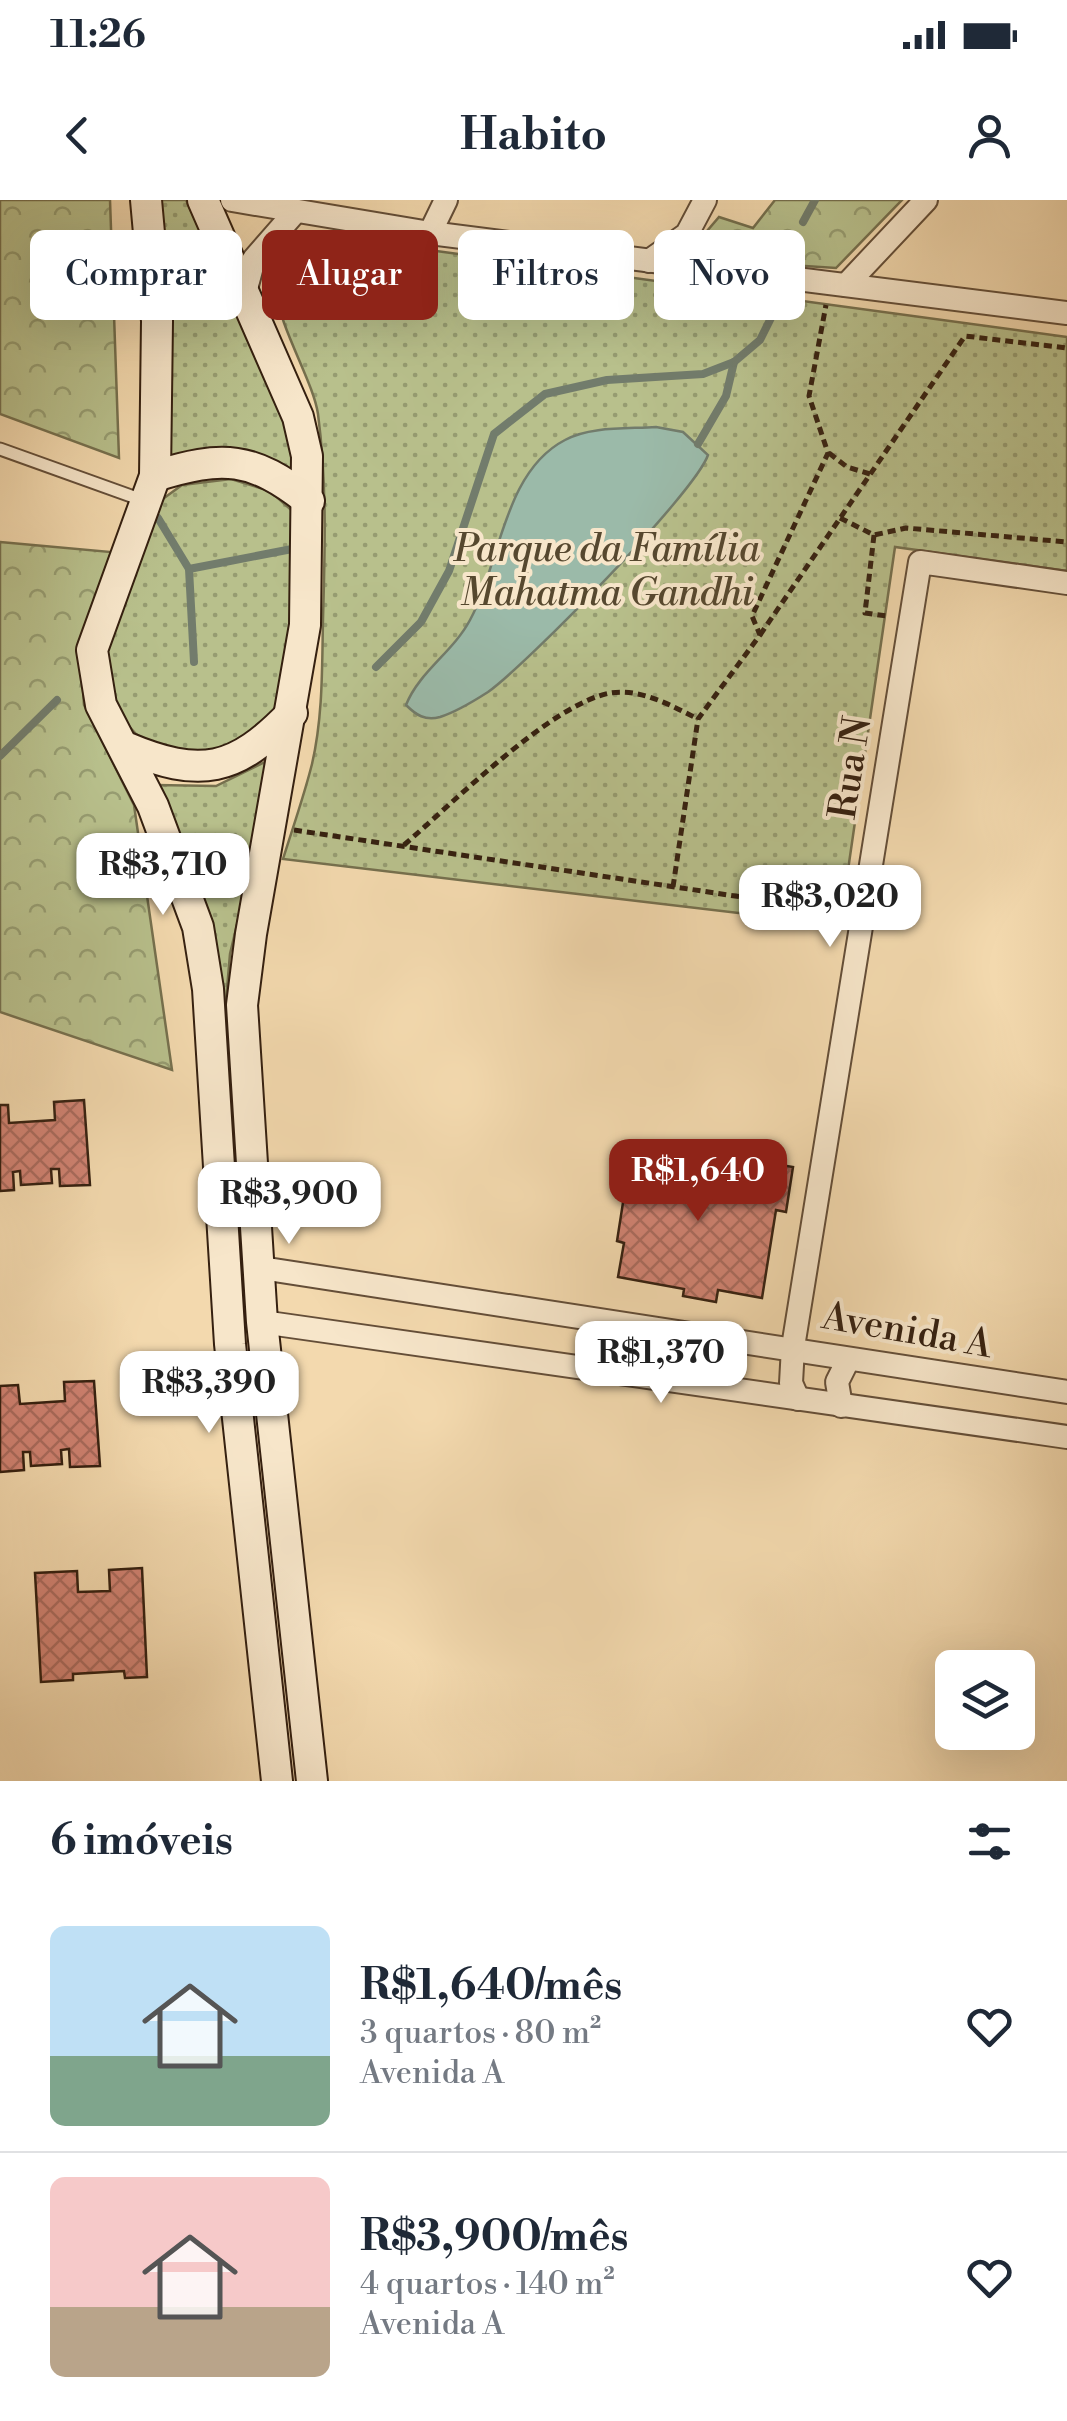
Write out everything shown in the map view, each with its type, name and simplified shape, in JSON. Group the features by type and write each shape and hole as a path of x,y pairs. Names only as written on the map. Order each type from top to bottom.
{"main road":[{"path":"146,200 157,321 150,489 92,650 101,705 154,806 198,927 208,990 230,1344 277,1781"},
{"path":"203,200 246,289 298,417 307,456 305,625 242,1004 262,1322 312,1781"},
{"path":"150,489 203,462 241,462 276,475 309,500"},
{"path":"126,747 169,765 216,765 259,747 292,713"}],"street":[{"path":"232,200 412,230"},
{"path":"431,230 446,200"},
{"path":"649,261 686,234 706,200"},
{"path":"846,285 926,200"},
{"path":"246,289 254,259 296,211"},
{"path":"438,234 1067,313"},
{"name":"Rua N","path":"798,1400 791,1383 793,1347 920,562 1067,583"},
{"name":"Avenida A","path":"261,1268 1067,1392"},
{"path":"262,1322 1067,1438"},
{"path":"841,1406 837,1382 848,1360"}],"lane":[{"path":"0,448 150,489"}],"path":[{"path":"846,285 826,304 809,396 828,453 846,466 870,474"},
{"path":"673,887 698,720 965,336 1067,348"},
{"path":"760,635 752,616 828,453"},
{"path":"840,518 874,535 906,528 1067,542"},
{"path":"874,535 865,613 910,619"},
{"path":"402,846 557,716 588,700 612,692 634,694 664,701 698,720"},
{"path":"272,826 862,916"}],"green space":[{"path":"0,200 110,200 111,230 30,230 30,320 114,320 119,458 0,414"},
{"path":"158,200 186,200 200,230 160,230"},
{"path":"775,200 902,200 836,268 805,266 805,230 708,230 719,217 753,228"},
{"name":"Parque da Família Mahatma Gandhi","path":"438,251 458,254 458,320 634,320 634,278 654,281 654,320 805,320 805,301 1067,337 1067,571 895,547 840,925 283,859 306,788 320,710 325,516 318,414 283,320 438,320"},
{"path":"168,320 241,320 293,433 298,480 168,462 172,376"},
{"path":"231,479 270,491 299,517 287,691 270,720 213,755 160,750 136,734 117,713 107,650 160,501 182,485"},
{"path":"0,542 111,552 80,649 84,705 134,805 172,1070 0,1012"},
{"path":"277,756 230,954 222,1047 212,947 191,862 157,785 216,786"}],"shaded area":[{"path":"656,427 683,432 708,455 643,540 571,615 488,692 440,717 425,718 410,709 406,705 419,682 470,620 516,497 544,455 565,440 586,432"}],"building":[{"path":"84,1100 90,1185 60,1186 59,1169 51,1169 52,1183 21,1185 20,1171 13,1172 14,1190 0,1191 0,1105 8,1105 9,1123 55,1120 54,1102"},
{"path":"620,1143 689,1155 685,1178 732,1186 737,1158 793,1167 786,1212 776,1210 762,1298 718,1290 716,1302 683,1296 684,1289 618,1277 624,1243 617,1241 627,1177 615,1175"},
{"path":"94,1381 100,1466 70,1467 69,1449 61,1450 62,1464 31,1466 30,1452 23,1452 24,1470 0,1472 0,1386 18,1385 20,1404 65,1401 64,1382"},
{"path":"142,1568 147,1677 125,1678 124,1671 73,1674 73,1680 41,1682 35,1573 77,1571 78,1592 110,1591 109,1570"}],"waterway":[{"path":"803,222 815,200"},
{"path":"376,667 421,622 449,571 494,434 545,394 607,380 703,374 734,362 760,340 770,320"},
{"path":"698,444 726,396 734,362"},
{"path":"158,518 189,569 292,549"},
{"path":"189,569 194,662"},
{"path":"0,756 57,700"}]}
